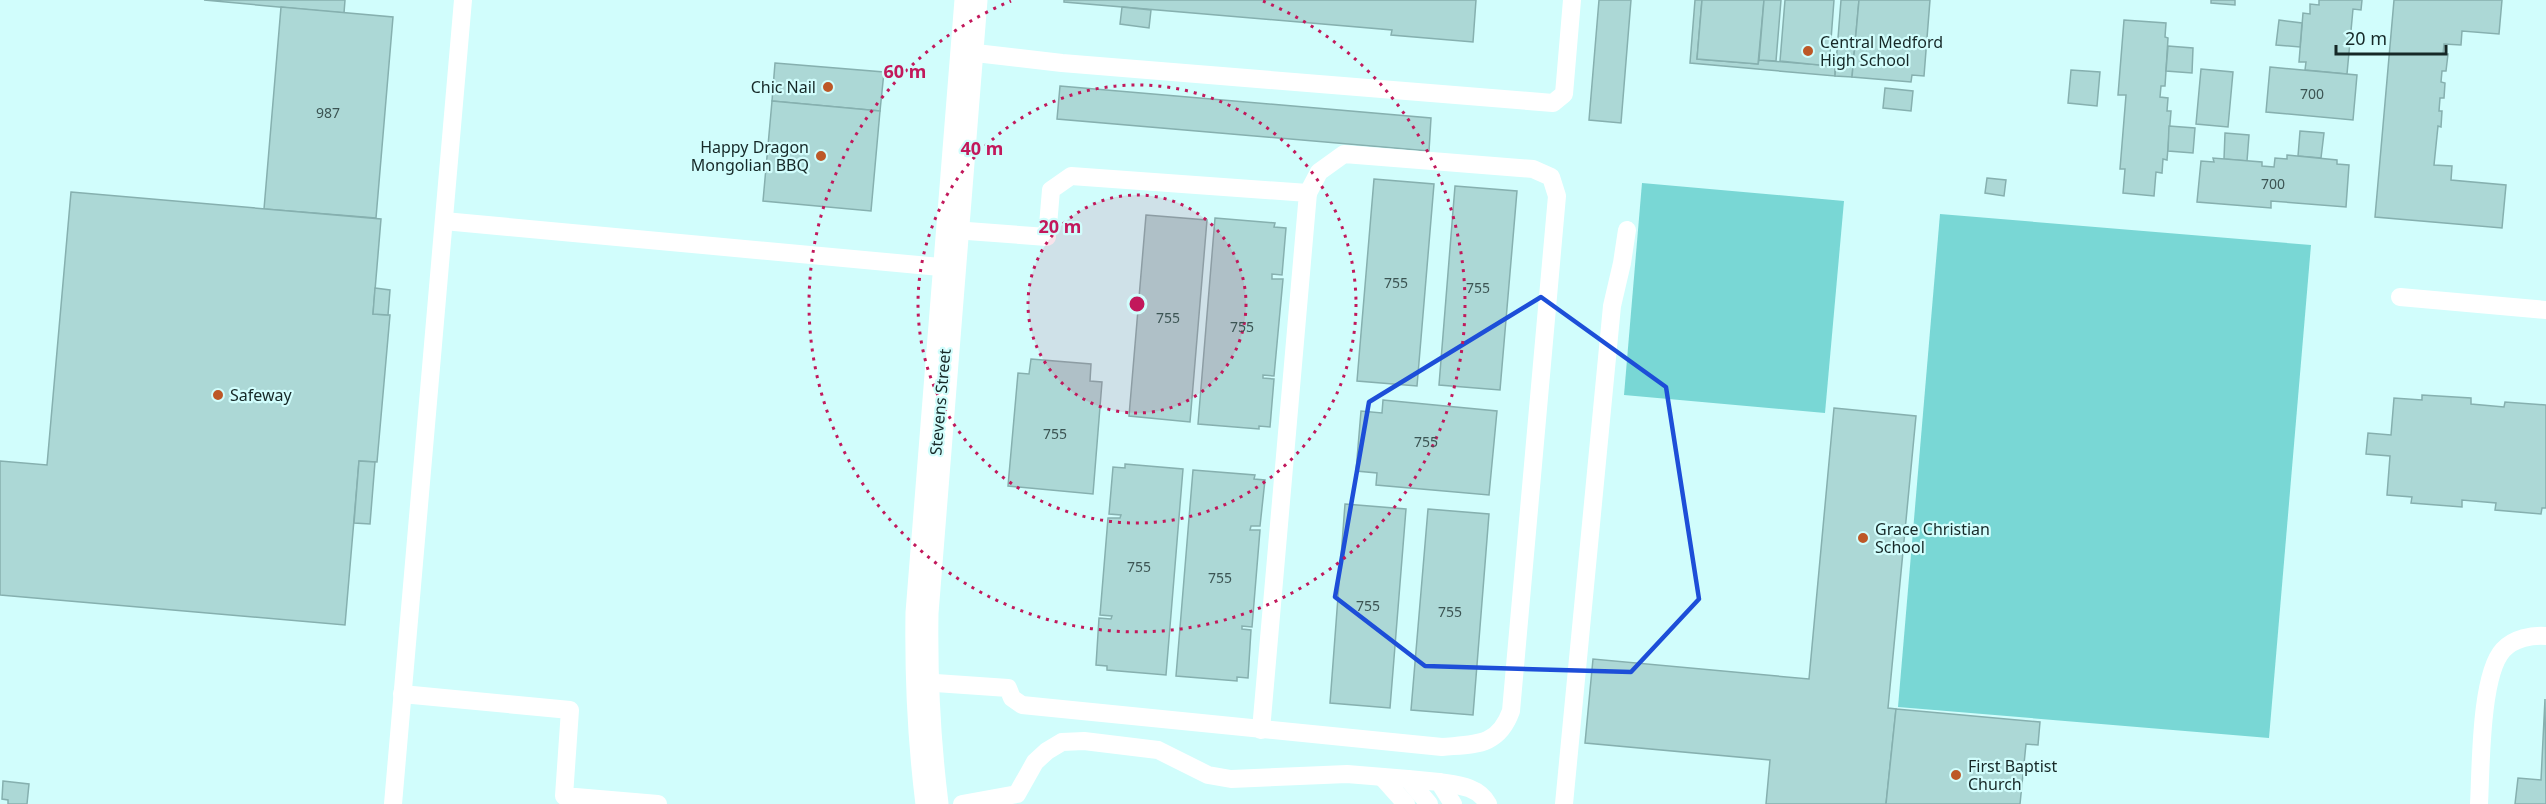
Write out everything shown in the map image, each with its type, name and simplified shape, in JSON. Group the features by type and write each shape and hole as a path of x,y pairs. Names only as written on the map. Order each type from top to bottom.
{"street":[{"name":"Stevens Street","path":"932,804 924,744 921,682 922,613 971,0"}],"lane":[{"path":"393,804 463,0"},
{"path":"967,52 1074,64 1553,103 1564,94 1572,0"},
{"path":"921,682 1008,688 1012,698 1022,705 1261,730 1442,747 1485,742 1492,739 1506,727 1511,711 1557,196 1551,177 1533,169 1344,154 1319,172 1308,193 1261,730"},
{"path":"954,230 1047,237 1051,190 1071,176 1308,193"},
{"path":"444,221 951,268"},
{"path":"1564,804 1612,306 1627,230"},
{"path":"2400,297 2546,310"},
{"path":"2479,804 2487,686 2503,650 2530,635 2546,636"},
{"path":"402,694 570,710 564,796 658,804"},
{"path":"962,804 1017,794 1035,762 1047,751 1062,742 1084,741 1158,750 1208,775 1231,778 1347,774 1439,782 1470,788 1485,798 1488,804"},
{"path":"1382,777 1406,804"},
{"path":"1408,779 1429,804"},
{"path":"1439,782 1453,804"}],"highlighted area":[{"path":"1541,297 1666,387 1699,599 1631,672 1425,666 1335,597 1369,402"}],"shaded area":[{"path":"1642,183 1844,201 1825,413 1624,395"},
{"path":"1940,214 2311,245 2269,738 1898,707"}],"building":[{"path":"204,0 345,0 344,13"},
{"path":"1064,0 1476,0 1473,42 1391,35 1392,30 1064,2"},
{"path":"1599,0 1631,0 1621,123 1589,120"},
{"path":"1695,0 1702,0 1697,59 1758,64 1759,60 1835,66 1835,76 1690,63"},
{"path":"1702,0 1764,0 1758,64 1697,59"},
{"path":"1764,0 1781,0 1776,61 1759,60"},
{"path":"1785,0 1834,0 1829,66 1780,61"},
{"path":"1841,0 1859,0 1852,77 1835,76"},
{"path":"1859,0 1930,0 1924,76 1912,75 1911,82 1852,77"},
{"path":"2211,0 2235,0 2235,5 2211,3"},
{"path":"2319,0 2362,0 2361,10 2353,9 2347,74 2305,70 2306,62 2299,62 2303,13 2310,14 2310,4 2319,5"},
{"path":"2394,0 2502,0 2499,34 2462,31 2461,45 2444,44 2443,54 2448,54 2446,71 2442,71 2441,82 2445,83 2444,98 2440,98 2441,127 2438,126 2434,165 2452,166 2451,180 2506,185 2502,228 2375,217"},
{"path":"281,7 393,17 376,218 264,209"},
{"path":"1122,7 1151,10 1149,28 1120,24"},
{"path":"2124,20 2166,23 2165,37 2168,38 2165,86 2161,86 2160,97 2168,98 2167,111 2171,111 2167,160 2163,159 2162,173 2156,172 2154,196 2123,193 2125,169 2120,169 2126,95 2118,95"},
{"path":"2279,20 2302,23 2300,47 2276,45"},
{"path":"2168,46 2193,48 2192,73 2166,71"},
{"name":"Chic Nail","path":"775,63 884,72 880,111 772,101"},
{"path":"2270,67 2357,75 2353,120 2266,112"},
{"path":"2201,69 2233,72 2228,127 2196,124"},
{"path":"2071,70 2100,72 2097,106 2068,103"},
{"path":"1060,86 1431,118 1429,151 1057,119"},
{"path":"1885,88 1913,91 1911,111 1883,108"},
{"name":"Happy Dragon Mongolian BBQ","path":"772,101 880,111 871,211 763,201"},
{"path":"2169,126 2195,128 2193,153 2168,151"},
{"path":"2300,131 2324,133 2321,158 2298,156"},
{"path":"2225,133 2249,135 2247,161 2224,159"},
{"path":"2287,155 2337,160 2337,164 2349,165 2346,207 2271,201 2271,208 2197,202 2201,161 2214,162 2213,158 2262,162 2262,166 2274,167 2275,158 2287,159"},
{"path":"1987,178 2006,180 2004,196 1985,193"},
{"path":"1374,179 1434,184 1417,386 1357,381"},
{"path":"1455,186 1517,191 1500,390 1439,385"},
{"name":"Safeway","path":"71,192 381,219 373,314 390,315 377,462 359,461 345,625 0,595 0,461 47,465"},
{"path":"1146,215 1207,220 1190,422 1129,416"},
{"path":"1215,218 1275,223 1274,227 1286,228 1282,275 1272,274 1272,279 1283,279 1274,376 1263,375 1263,378 1274,379 1270,427 1259,426 1259,429 1198,424"},
{"path":"375,288 390,290 388,315 373,314"},
{"path":"1031,359 1091,364 1090,381 1102,382 1093,494 1008,486 1018,373 1029,374"},
{"path":"2422,395 2471,398 2471,404 2504,407 2505,402 2546,405 2546,508 2542,508 2541,514 2495,510 2496,503 2462,500 2462,507 2411,503 2412,497 2387,495 2390,456 2366,454 2368,433 2391,435 2394,398 2422,400"},
{"path":"1383,400 1497,411 1489,495 1376,485 1377,473 1356,471 1361,411 1382,413"},
{"name":"Grace Christian School","path":"1834,408 1916,416 1888,708 1896,709 1886,804 1766,804 1770,760 1585,743 1593,659 1809,679"},
{"path":"359,461 375,462 370,524 354,523"},
{"path":"1125,464 1183,469 1166,675 1107,670 1107,666 1096,665 1099,618 1111,619 1112,616 1100,615 1108,518 1120,518 1121,515 1109,514 1113,467 1125,468"},
{"path":"1193,470 1255,475 1254,479 1265,480 1260,526 1251,526 1250,530 1260,530 1252,627 1242,626 1242,629 1251,630 1248,678 1237,677 1237,681 1176,676"},
{"path":"1345,504 1406,509 1390,708 1330,703"},
{"path":"1428,509 1489,514 1473,715 1411,710"},
{"path":"2545,699 2546,804 2515,804 2518,778 2541,780"},
{"name":"First Baptist Church","path":"1896,709 2040,722 2038,745 2026,744 2020,804 1886,804"},
{"path":"3,781 29,784 27,804 8,804 8,800 2,799"}],"place":[{"name":"Central Medford High School","path":"1808,51"},
{"name":"Chic Nail","path":"828,87"},
{"name":"Happy Dragon Mongolian BBQ","path":"821,156"},
{"name":"Safeway","path":"218,395"},
{"name":"Grace Christian School","path":"1863,538"},
{"name":"First Baptist Church","path":"1956,775"}]}
